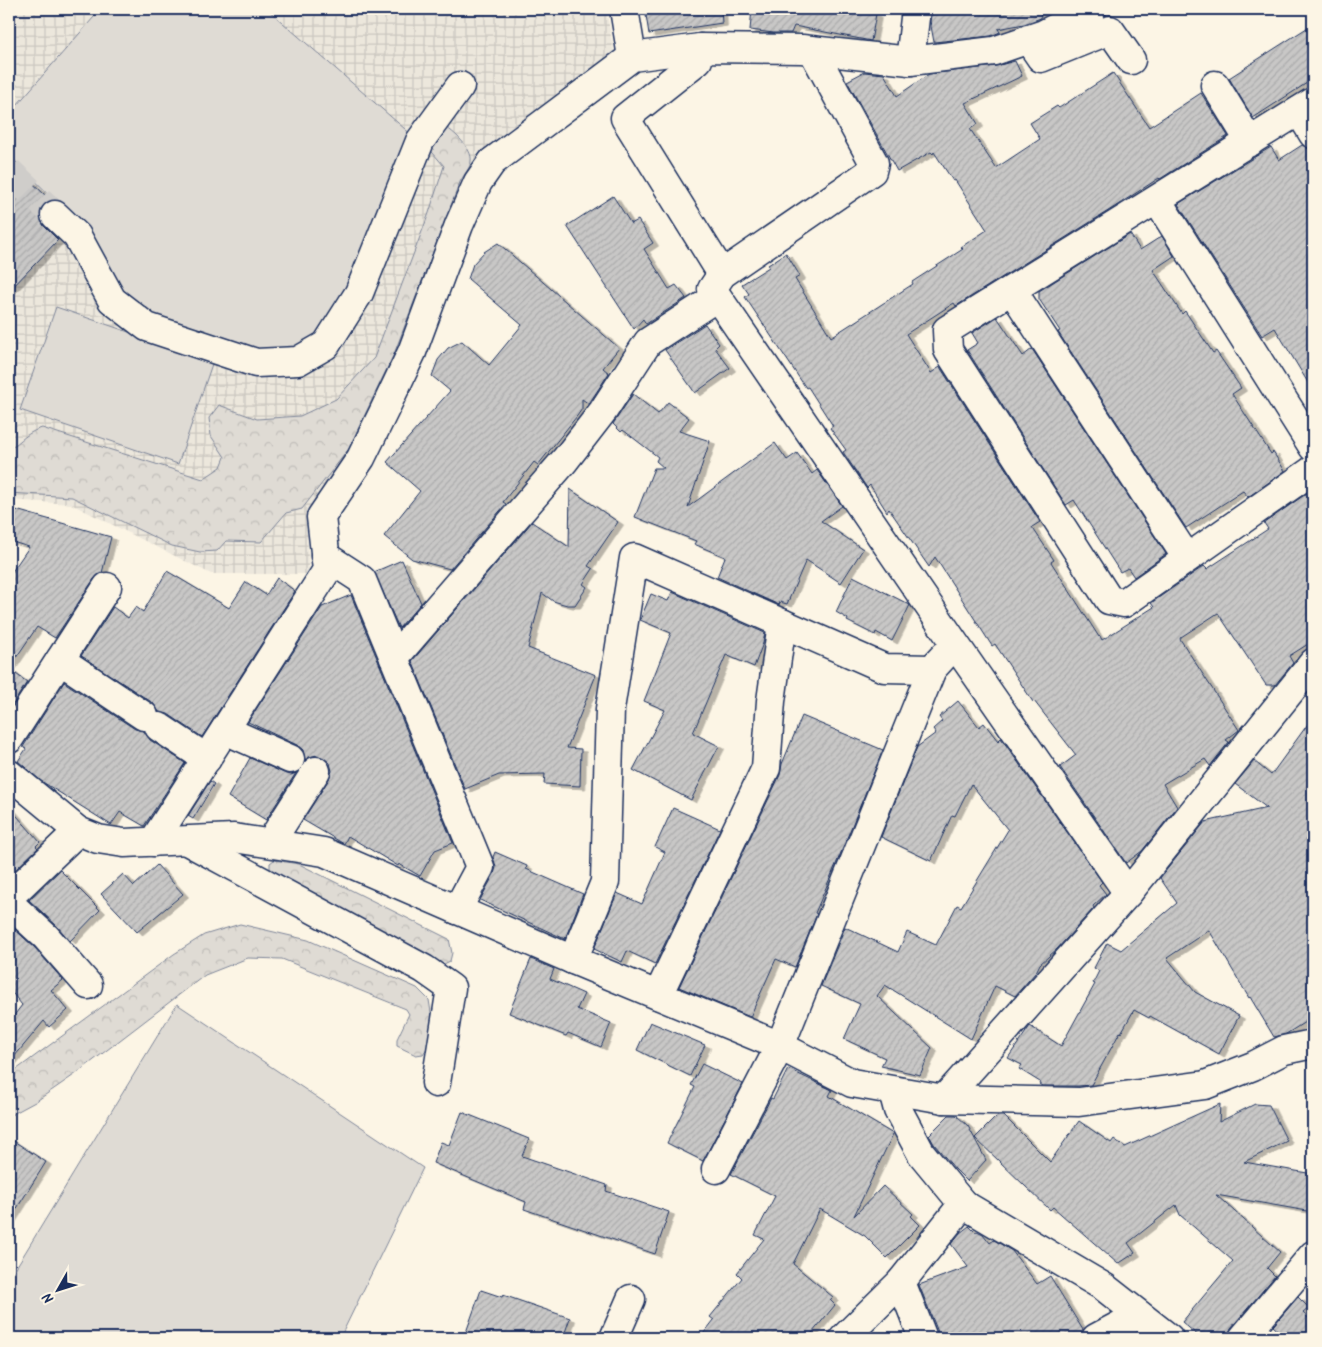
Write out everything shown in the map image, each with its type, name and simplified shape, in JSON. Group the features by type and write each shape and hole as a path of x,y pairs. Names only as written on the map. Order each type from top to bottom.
{"street":[{"path":"624,9 632,57"},
{"path":"910,60 916,9"},
{"path":"152,842 327,570 321,517 361,458 412,352 459,225 478,182 492,162 632,57 700,48 802,49 910,60 994,51 1044,34 1092,9"},
{"path":"1028,39 1041,58 1110,30 1131,60"},
{"path":"700,48 698,60 624,118 719,286 955,644 1128,892"},
{"path":"394,658 565,460 603,411 648,342 719,286 872,172 874,163 813,51"},
{"path":"1215,85 1250,142"},
{"path":"55,215 77,236 112,300 147,327 256,363 298,360 326,344 359,293 420,141 460,86"},
{"path":"1309,116 1250,142 947,330 948,350 1109,600 1124,602 1313,470"},
{"path":"1157,200 1313,447"},
{"path":"1012,290 1187,558"},
{"path":"325,556 362,580 480,867 457,910"},
{"path":"573,960 605,882 610,709 634,558 884,668 932,669"},
{"path":"9,739 107,587"},
{"path":"658,995 766,768 771,701 782,623"},
{"path":"716,1169 780,1046 932,669 955,644"},
{"path":"60,660 206,758"},
{"path":"944,1099 1128,892 1313,663"},
{"path":"225,730 290,759"},
{"path":"270,843 316,771"},
{"path":"9,774 78,831 98,839 124,843 234,838 324,852 573,960 780,1046 852,1083 944,1099 1079,1102 1205,1085 1254,1066 1284,1050 1313,1044"},
{"path":"9,897 78,831"},
{"path":"186,841 424,968 451,988 436,1083"},
{"path":"9,903 46,937 88,985"},
{"path":"893,1091 898,1110 921,1153 963,1204 1104,1287 1169,1338"},
{"path":"844,1338 901,1282 963,1204"},
{"path":"1243,1338 1313,1255"},
{"path":"901,1282 923,1338"},
{"path":"614,1338 631,1299"},
{"path":"1096,1338 1138,1315"}],"shaded area":[{"path":"9,9 606,9 616,62 486,155 352,452 306,512 309,574 211,574 71,504 9,500"}],"green space":[{"path":"101,9 267,9 413,136 350,290 326,332 303,348 253,356 151,321 116,296 81,226 9,155 9,114"},
{"path":"444,126 466,146 471,156 470,166 460,182 394,354 348,450 302,509 286,513 261,542 226,541 217,551 200,552 172,546 72,497 9,493 9,449 28,434 42,428 203,479 221,467 225,457 211,436 209,418 219,405 257,419 300,416 336,399 374,358 429,213 444,166 427,146"},
{"path":"56,307 213,361 178,464 20,410"},
{"path":"274,860 299,864 449,939 452,953 450,961 440,966 274,875 270,870 270,863"},
{"path":"240,924 308,940 417,988 429,1000 432,1018 430,1044 423,1054 416,1055 397,1046 397,1039 409,1014 406,1009 282,959 248,958 205,975 77,1073 35,1102 9,1116 9,1075 174,954 204,935"},
{"path":"177,1004 423,1168 340,1338 9,1338 9,1279"}],"building":[{"path":"645,9 721,9 722,23 649,34"},
{"path":"752,9 871,9 870,13 876,14 871,41 794,26 791,33 750,30"},
{"path":"936,9 1040,9 1041,18 1024,24 998,29 1000,32 991,36 934,42 930,21 931,15 937,14"},
{"path":"1313,24 1313,79 1253,118 1229,78"},
{"path":"1015,61 1022,76 965,103 978,124 970,129 996,168 1040,139 1030,123 1057,106 1059,108 1113,73 1149,127 1201,93 1228,136 956,306 954,303 906,334 931,373 940,367 1040,522 1032,527 1054,560 1051,562 1099,637 1102,640 1154,607 1151,603 1204,566 1207,569 1268,529 1264,523 1313,489 1313,641 1289,656 1293,663 1275,685 1266,685 1218,613 1181,637 1180,639 1239,730 1226,740 1229,742 1210,766 1205,759 1163,784 1177,807 1142,851 1126,863 1060,767 1076,755 1033,702 995,644 992,646 935,557 929,567 889,509 887,512 870,485 867,488 843,452 846,450 830,428 833,426 745,297 749,294 742,284 769,267 768,265 786,253 800,276 795,279 831,337 913,284 912,282 963,249 961,247 987,230 955,180 953,181 934,152 897,171 847,81 864,72 884,74 897,96 929,74 996,66"},
{"path":"1302,145 1309,149 1313,156 1313,391 1275,328 1262,336 1178,204 1271,147 1279,160"},
{"path":"9,160 50,200 44,204 40,211 40,219 44,226 58,240 9,291"},
{"path":"613,196 631,224 638,220 653,243 644,249 669,289 676,285 686,298 646,324 643,319 634,329 567,226"},
{"path":"1130,234 1140,250 1162,236 1174,256 1153,270 1182,314 1185,311 1213,353 1216,351 1241,388 1232,394 1271,454 1273,452 1285,471 1248,497 1243,491 1186,528 1058,332 1060,331 1039,299 1039,291"},
{"path":"498,243 619,348 603,368 609,373 589,404 582,399 582,409 577,416 538,465 534,462 503,502 506,504 450,569 412,559 384,536 420,491 387,462 450,391 432,376 438,360 448,348 462,341 489,365 522,325 468,279 473,264 484,252"},
{"path":"997,317 1023,356 1032,349 1166,554 1134,577 1128,568 1120,572 1074,500 1066,505 967,350 978,343 972,333"},
{"path":"705,324 719,344 715,348 730,368 695,393 665,350"},
{"path":"633,394 658,414 668,402 689,418 679,431 710,441 688,507 775,443 787,460 797,453 812,474 817,470 842,506 821,521 863,549 841,583 806,560 787,604 780,602 779,605 717,577 725,557 694,544 696,541 635,517 654,468 664,468 656,461 658,457 623,430 621,432 613,424"},
{"path":"570,489 618,522 588,566 593,569 583,584 587,587 575,605 553,601 542,593 528,648 596,675 567,748 581,749 580,786 544,784 545,774 499,775 465,789 412,661 532,522 569,547"},
{"path":"9,508 111,537 102,573 94,579 55,638 37,627 9,668 9,576 29,547 9,541"},
{"path":"402,560 421,603 399,628 374,572"},
{"path":"167,571 229,608 246,582 266,595 277,578 295,591 202,737 168,714 159,712 153,703 81,656 113,607 128,618 136,607 143,612"},
{"path":"853,576 910,605 892,641 876,632 875,635 847,621 848,619 836,612"},
{"path":"672,592 765,633 754,667 726,655 693,733 719,746 691,800 633,770 665,710 644,701 671,633 640,620 651,594 668,601"},
{"path":"351,595 453,843 435,850 420,876 399,864 398,866 348,836 344,844 303,820 329,779 332,771 330,763 317,755 305,760 303,750 297,745 248,722 322,607"},
{"path":"9,669 27,682 9,711"},
{"path":"64,682 135,729 144,731 150,740 185,763 144,826 120,812 111,825 41,781 18,761 26,749 23,747"},
{"path":"958,701 979,727 984,723 998,741 1001,738 1102,882 1099,885 1106,894 1093,906 1094,908 1057,949 1040,964 1036,972 1015,996 995,986 971,1039 885,985 877,996 932,1048 920,1075 881,1066 885,1058 844,1039 860,1004 821,986 845,927 898,952 907,932 936,945 957,905 961,907 1008,830 971,784 955,816 952,815 931,861 881,837 917,747 936,733 933,729 942,721 939,717"},
{"path":"802,716 883,750 815,913 817,914 795,967 776,959 750,1017 679,987 780,775 782,764"},
{"path":"1313,717 1313,1017 1286,1034 1274,1037 1209,930 1167,958 1195,992 1239,1016 1219,1054 1150,1016 1149,1018 1134,1010 1091,1085 1042,1086 1039,1084 1040,1082 1019,1069 1022,1065 1008,1058 1030,1026 1061,1046 1095,984 1093,983 1099,971 1094,968 1107,943 1121,950 1177,903 1160,878 1205,822 1267,808 1235,784 1254,761 1271,775"},
{"path":"250,758 284,773 291,775 296,773 266,820 228,797"},
{"path":"210,781 214,784 193,819 188,816"},
{"path":"9,807 40,842 36,846 38,848 9,876"},
{"path":"673,808 720,829 655,964 627,951 622,962 594,949 617,893 642,904 665,852 655,847"},
{"path":"495,852 527,866 526,869 583,894 565,939 480,900 494,874 496,867 493,857"},
{"path":"157,865 183,894 137,932 101,894 123,874 134,886"},
{"path":"60,870 100,910 70,941 29,900"},
{"path":"9,924 35,948 63,980 51,990 68,1010 49,1027 44,1021 9,1063 9,1022 22,1005 9,989"},
{"path":"531,959 554,969 550,979 584,994 577,1009 611,1023 601,1047 568,1033 566,1036 509,1013"},
{"path":"650,1022 705,1045 690,1076 637,1050"},
{"path":"702,1064 743,1084 703,1161 667,1143 695,1087 691,1085"},
{"path":"788,1069 832,1090 829,1096 893,1134 854,1216 883,1186 913,1214 911,1216 920,1225 887,1258 865,1236 820,1209 793,1264 833,1297 830,1300 835,1305 808,1338 700,1338 714,1320 710,1317 742,1278 737,1273 764,1239 755,1235 775,1196 731,1174"},
{"path":"1220,1104 1219,1122 1255,1104 1269,1105 1287,1141 1244,1162 1313,1174 1313,1212 1216,1195 1280,1252 1267,1268 1275,1276 1231,1328 1227,1338 1201,1338 1182,1322 1233,1261 1180,1215 1176,1205 1128,1243 1135,1253 1118,1264 1053,1207 1050,1210 975,1138 997,1116 1004,1116 1050,1162 1079,1121 1111,1143 1114,1139 1125,1147"},
{"path":"462,1112 529,1139 522,1156 607,1185 606,1191 669,1212 655,1254 524,1209 526,1202 433,1163 441,1142 449,1145"},
{"path":"949,1115 956,1115 968,1126 986,1160 967,1181 934,1144 929,1135"},
{"path":"9,1138 46,1162 9,1221"},
{"path":"969,1226 975,1232 983,1234 990,1243 994,1240 1012,1251 1037,1284 1050,1276 1083,1330 1080,1338 938,1338 938,1332 919,1285 968,1267 951,1244"},
{"path":"481,1290 502,1297 503,1295 570,1318 563,1338 464,1338"},
{"path":"1298,1297 1309,1308 1303,1313 1313,1322 1313,1338 1286,1338 1273,1326"}],"tunnel":[{"path":"9,171 55,215"}]}
